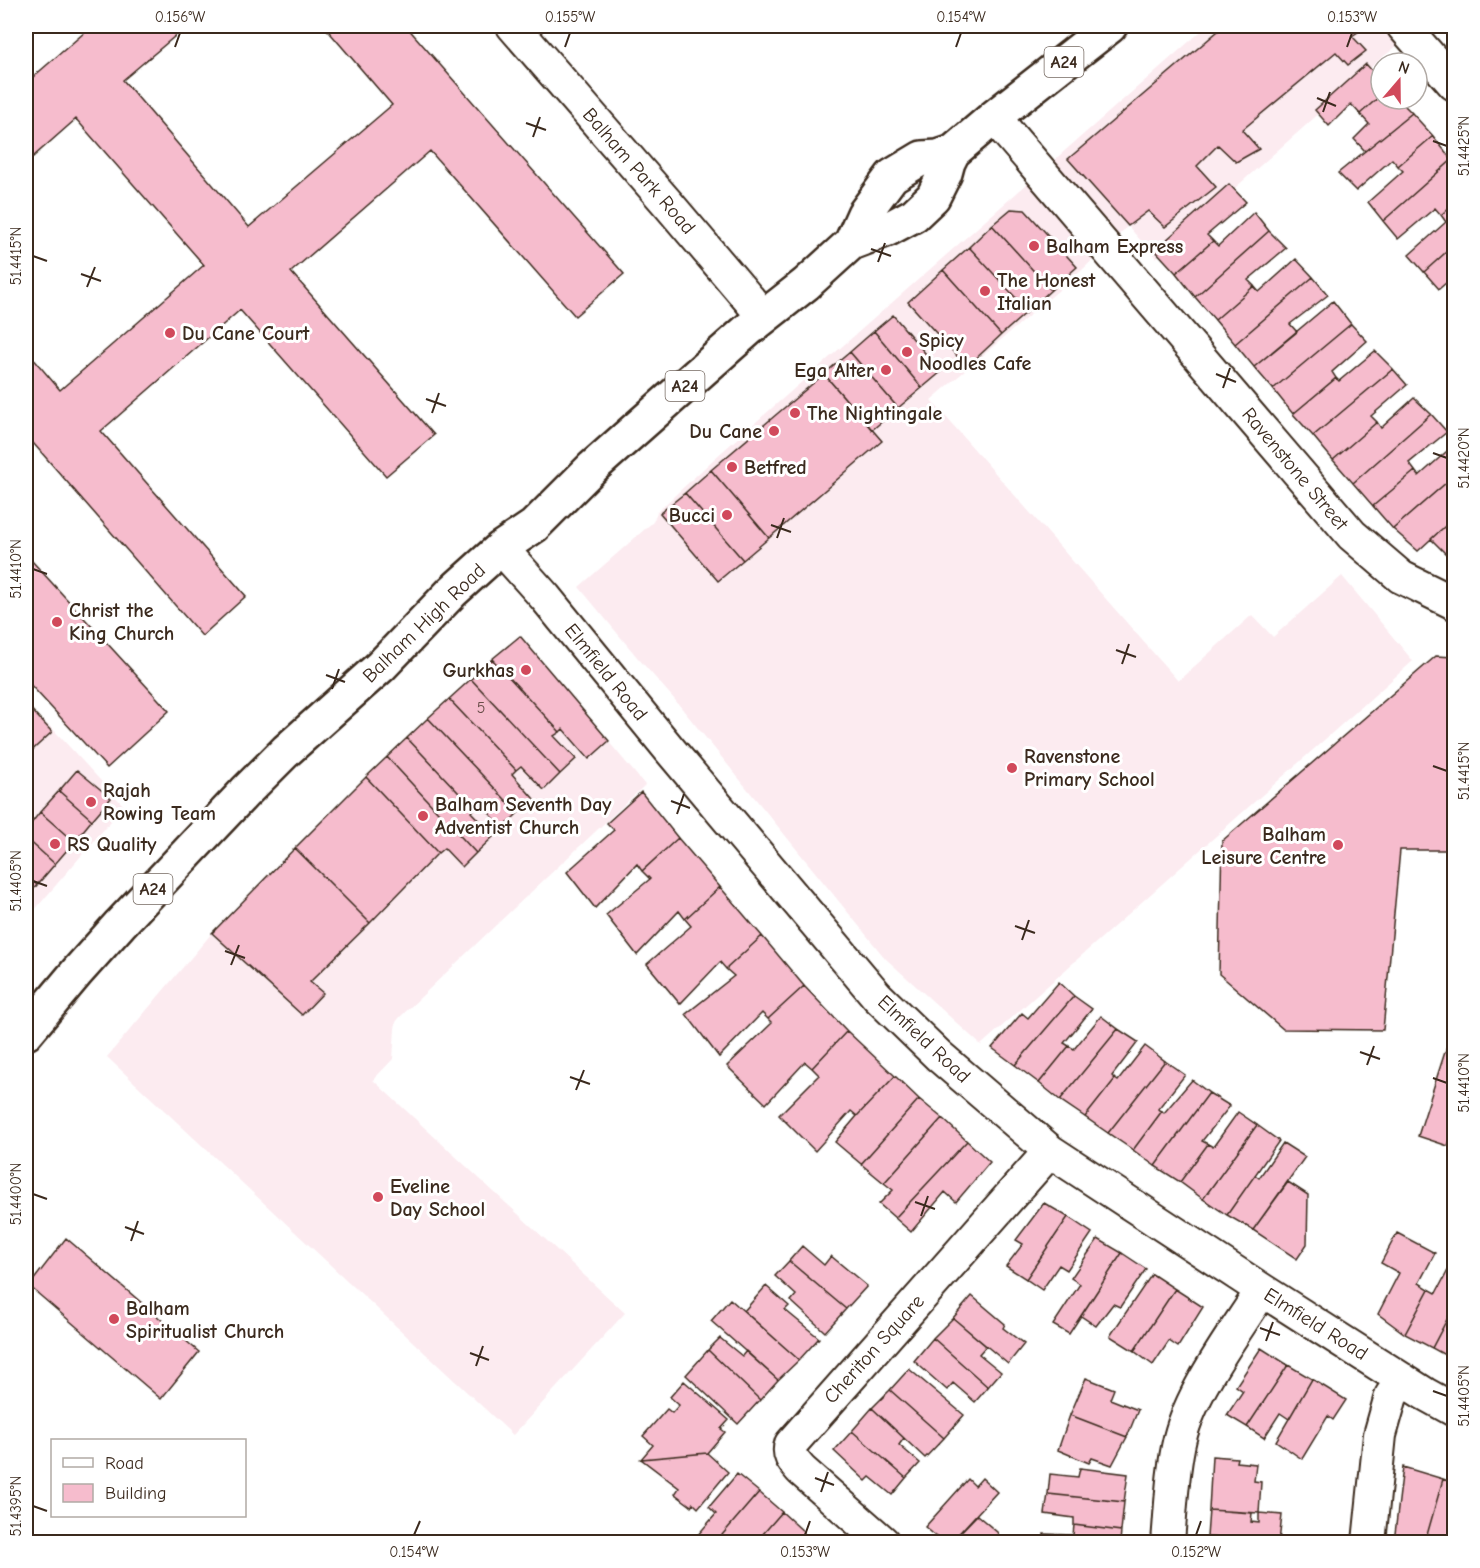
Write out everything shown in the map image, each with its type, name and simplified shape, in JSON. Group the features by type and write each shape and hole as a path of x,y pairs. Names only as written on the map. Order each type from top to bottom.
{"highway":[{"name":"Balham High Road","path":"851,243 864,214 892,176 922,158 938,157 953,152 1110,26"},
{"name":"Balham High Road","path":"26,1033 120,924 245,792 287,750 381,666 452,592 501,548 534,526 593,467 851,243 888,229 914,215 933,197 953,152"}],"street":[{"name":"Balham Park Road","path":"513,26 764,317"},
{"path":"1403,26 1455,84"},
{"name":"Ravenstone Street","path":"994,117 1352,535 1401,577 1455,603"},
{"name":"Elmfield Road","path":"501,548 545,597 877,996 939,1056 1050,1151 1262,1290 1455,1410"},
{"name":"Cheriton Square","path":"883,1542 797,1465 789,1451 791,1444 1050,1151"},
{"path":"1168,1542 1180,1437 1191,1407 1208,1374 1262,1290"},
{"path":"1369,1542 1380,1435 1391,1396 1402,1379"}],"shaded area":[{"name":"Ravenstone Primary School","path":"1207,26 1422,26 1391,51 1369,51 1369,69 1156,258 1128,226 1080,272 931,400 1178,681 1252,615 1273,637 1342,576 1413,661 981,1045 885,958 675,700 579,587 653,522 657,512 715,458"},
{"path":"520,636 645,785 400,1017 396,1022 393,1059 373,1080 625,1313 513,1435 107,1057 212,933 295,848 407,738"},
{"path":"26,704 36,716 52,728 124,806 26,920"}],"building":[{"name":"Du Cane Court","path":"92,26 187,26 123,80 249,227 392,105 324,26 406,26 624,274 575,316 430,151 291,272 434,435 386,476 240,310 101,431 246,596 202,636 26,435 26,350 60,390 204,265 76,119 26,163 26,83"},
{"path":"1224,26 1357,26 1361,30 1352,36 1366,51 1348,65 1336,52 1242,130 1259,149 1236,162 1218,145 1197,166 1216,187 1165,227 1148,211 1128,226 1068,159"},
{"path":"1366,64 1369,67 1369,106 1360,114 1351,104 1329,126 1315,110"},
{"path":"1369,106 1369,111 1410,111 1412,113 1365,151 1354,139 1369,124 1360,114"},
{"path":"1412,113 1433,136 1398,166 1392,159 1356,191 1338,173"},
{"path":"1433,136 1452,160 1383,221 1368,202 1403,171 1398,166"},
{"path":"1452,160 1454,163 1454,203 1441,215 1435,208 1398,239 1383,221"},
{"path":"1229,184 1246,202 1207,235 1213,241 1176,273 1155,250"},
{"path":"1454,203 1454,245 1424,272 1409,255 1446,222 1441,215"},
{"name":"Balham Express","path":"1011,209 1025,210 1077,267 1051,290 992,225"},
{"path":"1254,212 1269,231 1195,297 1176,273 1213,241 1218,246"},
{"path":"992,225 1051,290 1028,311 969,247"},
{"path":"1269,231 1286,248 1248,280 1254,286 1215,320 1195,297"},
{"path":"1454,245 1454,276 1439,289 1424,272"},
{"name":"The Honest Italian","path":"969,247 1028,311 1001,335 943,270"},
{"path":"1296,259 1313,277 1235,344 1215,320 1254,286 1259,292"},
{"path":"943,270 1001,335 967,367 908,302"},
{"path":"1313,277 1328,295 1290,324 1297,332 1254,367 1235,344"},
{"path":"1333,301 1351,324 1273,389 1254,367"},
{"name":"Spicy Noodles Cafe","path":"893,315 941,372 922,388 874,331"},
{"path":"1351,324 1367,341 1332,372 1336,378 1293,414 1273,389"},
{"name":"Ega Alter","path":"874,331 922,388 898,408 850,352"},
{"path":"1375,351 1393,369 1313,436 1293,414 1336,378 1339,381"},
{"path":"850,352 898,408 872,430 824,374"},
{"path":"1393,369 1407,385 1371,416 1377,422 1333,460 1313,436"},
{"path":"824,374 882,441 769,538 711,470"},
{"path":"1414,398 1431,414 1353,483 1333,460 1377,422 1381,428"},
{"path":"1431,414 1447,432 1409,463 1415,471 1373,506 1353,483"},
{"path":"1454,445 1454,476 1393,529 1373,506 1415,471 1419,476"},
{"name":"Bucci","path":"711,470 769,538 743,560 685,493"},
{"path":"1454,476 1454,518 1418,551 1393,529"},
{"path":"685,493 743,560 718,581 660,513"},
{"path":"1454,518 1454,558 1452,560 1431,539"},
{"name":"Christ the King Church","path":"31,560 169,711 107,768 26,680 26,565"},
{"path":"520,636 609,741 589,759 563,729 560,732 492,659"},
{"name":"Balham Leisure Centre","path":"1436,656 1454,657 1454,850 1400,850 1383,1030 1283,1029 1219,974 1222,841"},
{"path":"492,659 560,732 554,736 576,759 560,774 471,679"},
{"path":"471,679 560,774 544,790 521,766 516,770 449,699"},
{"path":"449,699 516,770 512,774 534,799 518,813 428,718"},
{"path":"26,704 52,732 26,756"},
{"path":"428,718 518,813 503,828 480,803 474,809 407,738"},
{"path":"407,738 474,809 471,812 494,836 476,853 387,757"},
{"path":"387,757 476,853 462,867 444,848 438,853 366,777"},
{"path":"77,770 111,798 92,820 59,791"},
{"path":"366,777 438,853 370,923 295,848"},
{"path":"59,791 92,820 74,842 40,812"},
{"path":"641,792 678,838 642,871 637,864 595,908 567,872 614,830 607,823"},
{"path":"40,812 74,842 55,864 26,838 26,830"},
{"path":"26,838 55,864 37,885 26,876"},
{"path":"678,838 720,887 685,919 679,911 637,955 606,915 650,879 642,871"},
{"path":"295,848 370,923 310,982 323,993 302,1015 212,933"},
{"path":"26,876 37,885 26,898"},
{"path":"720,887 762,936 726,969 720,962 680,1004 647,964 691,926 685,919"},
{"path":"762,936 804,986 768,1019 762,1013 719,1057 686,1014 734,976 726,969"},
{"path":"1059,982 1074,996 1015,1065 992,1048 1022,1013 1028,1018"},
{"path":"804,986 847,1031 812,1068 805,1062 766,1104 727,1066 772,1023 768,1019"},
{"path":"1074,996 1092,1009 1064,1043 1069,1046 1039,1083 1015,1065"},
{"path":"1101,1016 1118,1029 1060,1100 1039,1083 1069,1046 1074,1049"},
{"path":"1454,1024 1454,1127 1448,1146 1418,1136"},
{"path":"1118,1029 1138,1042 1112,1076 1115,1079 1085,1117 1060,1100"},
{"path":"847,1031 895,1076 857,1116 851,1111 815,1151 779,1115 819,1075 812,1068"},
{"path":"1145,1046 1165,1061 1108,1133 1085,1117 1115,1079 1118,1081"},
{"path":"1165,1061 1185,1075 1158,1109 1162,1111 1133,1150 1108,1133"},
{"path":"895,1076 919,1099 861,1164 835,1142"},
{"path":"1192,1080 1209,1093 1155,1166 1133,1150 1162,1111 1164,1113"},
{"path":"1209,1093 1230,1106 1202,1141 1208,1144 1180,1182 1155,1166"},
{"path":"919,1099 942,1118 884,1183 861,1164"},
{"path":"1238,1112 1257,1125 1203,1199 1180,1182 1208,1144 1213,1147"},
{"path":"942,1118 967,1141 895,1218 879,1204 893,1190 884,1183"},
{"path":"1257,1125 1279,1141 1227,1215 1203,1199"},
{"path":"967,1141 990,1162 956,1202 945,1192 911,1232 895,1218"},
{"path":"1283,1143 1305,1157 1253,1230 1227,1215 1255,1175 1259,1178"},
{"path":"1288,1182 1308,1195 1307,1244 1297,1259 1253,1230"},
{"path":"1044,1203 1068,1217 1026,1279 1006,1266 1023,1244 1016,1240"},
{"path":"1068,1217 1092,1233 1067,1270 1059,1265 1042,1290 1026,1279"},
{"path":"1397,1233 1435,1253 1419,1283 1429,1289 1405,1334 1378,1314 1399,1273 1381,1263"},
{"name":"Balham Spiritualist Church","path":"66,1238 199,1352 161,1399 29,1286"},
{"path":"1098,1239 1122,1253 1069,1334 1053,1325 1080,1284 1071,1278"},
{"path":"802,1246 824,1265 831,1256 867,1286 846,1309 789,1261"},
{"path":"1122,1253 1146,1269 1120,1307 1113,1304 1096,1326 1081,1316"},
{"path":"789,1261 846,1309 825,1332 791,1301 796,1295 775,1276"},
{"path":"1452,1263 1454,1264 1454,1306 1432,1348 1405,1334 1429,1289 1436,1293"},
{"path":"1152,1274 1175,1289 1134,1351 1110,1336"},
{"path":"766,1286 789,1306 785,1310 819,1338 799,1360 744,1311"},
{"path":"1175,1289 1203,1307 1178,1347 1169,1341 1153,1365 1134,1351"},
{"path":"972,1296 1005,1324 1003,1328 1024,1344 1008,1364 953,1318"},
{"path":"730,1299 799,1360 778,1380 711,1321"},
{"path":"1454,1306 1454,1360 1432,1348"},
{"path":"953,1318 986,1346 979,1354 1001,1372 988,1387 933,1338"},
{"path":"720,1338 742,1356 746,1351 778,1380 760,1400 708,1350"},
{"path":"933,1338 988,1387 975,1402 953,1383 947,1390 914,1361"},
{"path":"1261,1348 1288,1365 1247,1427 1227,1415 1243,1391 1236,1386"},
{"path":"708,1350 760,1400 738,1424 686,1375"},
{"path":"1288,1365 1312,1379 1289,1419 1280,1413 1264,1438 1247,1427"},
{"path":"909,1369 964,1415 944,1438 890,1390"},
{"path":"1086,1378 1114,1389 1110,1399 1138,1410 1127,1437 1070,1415"},
{"path":"1312,1379 1346,1400 1333,1420 1328,1416 1302,1459 1276,1441"},
{"path":"684,1381 729,1420 721,1429 725,1432 707,1453 641,1459 653,1445 643,1436 667,1409 672,1413 679,1405 670,1397"},
{"path":"890,1390 944,1438 925,1458 872,1408"},
{"path":"872,1408 904,1438 899,1445 920,1463 906,1478 852,1431"},
{"path":"1070,1415 1127,1437 1112,1465 1092,1458 1089,1463 1058,1450"},
{"path":"852,1431 906,1478 892,1495 870,1477 866,1481 834,1451"},
{"path":"707,1453 728,1472 698,1508 693,1503 691,1506 675,1494 679,1488 641,1459"},
{"path":"1212,1456 1237,1458 1236,1462 1256,1464 1254,1481 1261,1482 1259,1513 1209,1510"},
{"path":"1403,1467 1443,1479 1425,1542 1394,1542"},
{"path":"1080,1468 1128,1474 1124,1502 1048,1494 1050,1474 1078,1477"},
{"path":"737,1474 759,1492 716,1542 703,1542 696,1537 716,1514 709,1507"},
{"path":"982,1478 997,1492 951,1542 943,1542 925,1527 968,1479 975,1486"},
{"path":"1443,1479 1454,1483 1454,1542 1425,1542"},
{"path":"759,1492 782,1512 756,1542 749,1542 746,1539 743,1542 716,1542"},
{"path":"1048,1494 1124,1502 1121,1531 1074,1525 1074,1518 1045,1514"},
{"path":"1209,1510 1252,1513 1251,1522 1259,1523 1259,1513 1282,1515 1279,1542 1207,1537"},
{"path":"782,1512 804,1532 794,1542 756,1542"},
{"path":"977,1515 998,1533 1000,1542 951,1542"},
{"path":"1074,1525 1121,1531 1120,1542 1044,1542 1044,1534 1073,1535"},
{"path":"1207,1537 1275,1542 1206,1542"}],"place":[{"name":"Balham Express","path":"1034,246"},
{"name":"The Honest Italian","path":"985,291"},
{"name":"Du Cane Court","path":"170,333"},
{"name":"Spicy Noodles Cafe","path":"907,352"},
{"name":"Ega Alter","path":"886,370"},
{"name":"The Nightingale","path":"795,413"},
{"name":"Du Cane","path":"774,431"},
{"name":"Betfred","path":"732,467"},
{"name":"Bucci","path":"727,515"},
{"name":"Christ the King Church","path":"57,622"},
{"name":"Gurkhas","path":"526,670"},
{"name":"Ravenstone Primary School","path":"1012,768"},
{"name":"Rajah Rowing Team","path":"91,802"},
{"name":"Balham Seventh Day Adventist Church","path":"423,816"},
{"name":"RS Quality","path":"55,844"},
{"name":"Balham Leisure Centre","path":"1338,845"},
{"name":"Eveline Day School","path":"378,1197"},
{"name":"Balham Spiritualist Church","path":"114,1319"}]}
